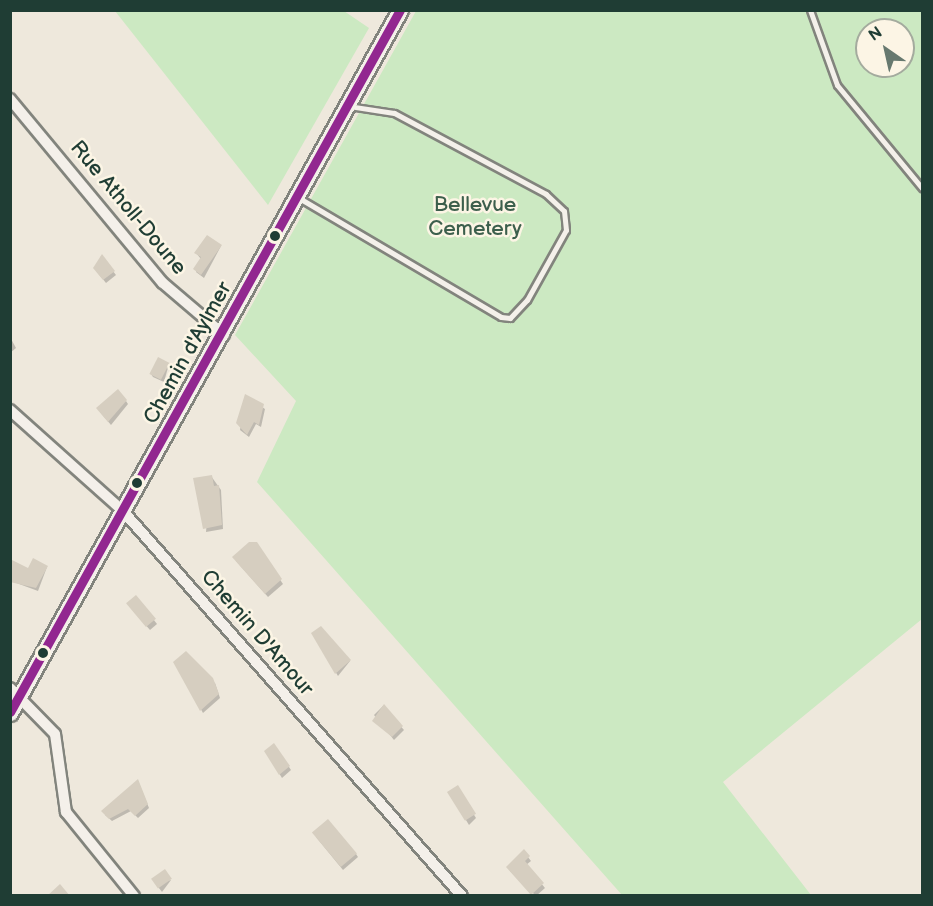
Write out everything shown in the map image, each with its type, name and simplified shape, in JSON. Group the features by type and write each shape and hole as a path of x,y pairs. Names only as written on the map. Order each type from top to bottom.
{"main road":[{"name":"Chemin d'Aylmer","path":"10,713 15,693 224,335 296,196 400,10"}],"street":[{"name":"Rue Atholl-Doune","path":"10,99 163,283 224,335"},
{"name":"Chemin D'Amour","path":"10,410 123,511 462,896"},
{"path":"15,693 55,734 66,812 134,896"}],"lane":[{"path":"810,10 837,85 922,188"},
{"path":"296,196 501,317 510,318 527,300 566,230 564,212 546,194 394,113 347,106"}],"green space":[{"path":"115,11 344,11 369,28 268,205"},
{"name":"Bellevue Cemetery","path":"416,11 922,11 922,619 723,782 811,895 622,895 257,482 296,401 235,335"}],"building":[{"path":"207,235 222,245 201,275 193,269 201,257 194,253"},
{"path":"102,254 115,271 103,280 93,268"},
{"path":"158,357 170,363 161,380 149,374"},
{"path":"118,389 127,400 108,422 96,408"},
{"path":"245,394 264,404 259,425 254,422 247,435 236,423"},
{"path":"212,475 214,486 219,485 222,525 203,529 193,478"},
{"path":"249,542 257,542 282,579 265,594 232,557"},
{"path":"33,558 48,566 36,588 10,582 10,559 28,568"},
{"path":"136,595 156,619 146,627 126,603"},
{"path":"321,626 351,660 335,674 311,633"},
{"path":"186,651 213,678 219,694 200,711 173,662"},
{"path":"384,704 403,726 392,737 372,721"},
{"path":"274,743 290,766 279,775 264,751"},
{"path":"138,779 148,804 135,816 128,809 109,819 101,811"},
{"path":"458,785 476,814 465,821 447,792"},
{"path":"328,819 357,853 341,867 312,832"},
{"path":"524,849 530,856 525,861 544,883 531,895 506,867"},
{"path":"165,869 172,879 158,889 151,879"},
{"path":"60,884 70,896 47,896"}],"transit line":[{"path":"10,712 400,10"}]}
